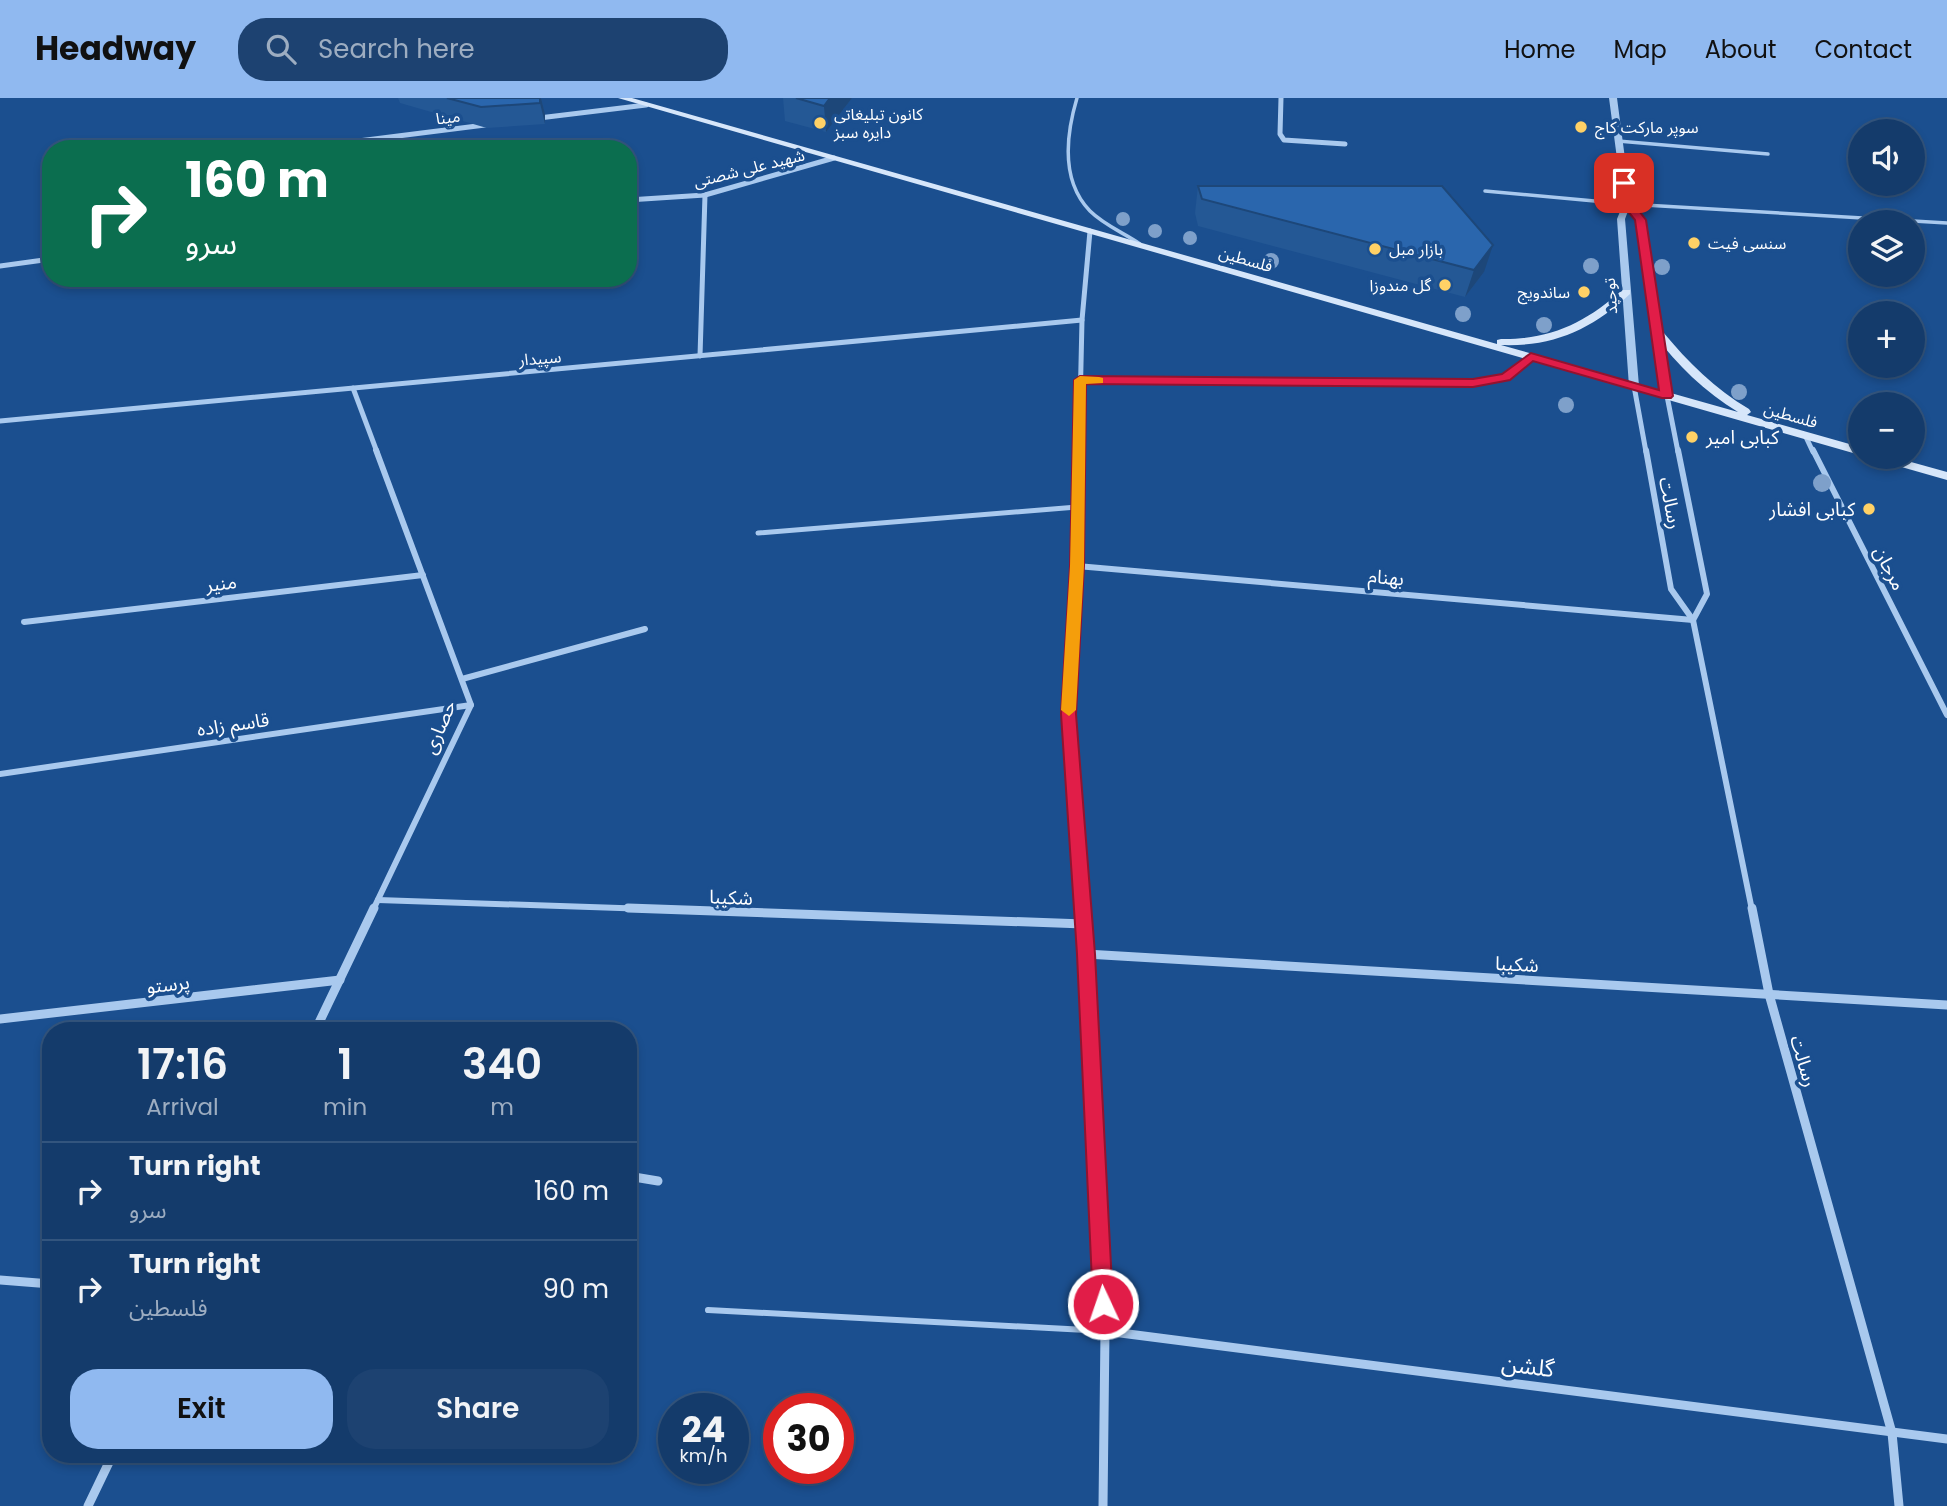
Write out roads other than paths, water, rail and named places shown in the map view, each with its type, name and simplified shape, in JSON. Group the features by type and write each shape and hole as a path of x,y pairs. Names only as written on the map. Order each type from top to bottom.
{"main road":[{"name":"فلسطین","path":"622,98 1848,448"},
{"path":"1469,339 1518,344 1564,332 1601,315 1626,292"},
{"path":"1659,334 1685,366 1721,399 1768,424"},
{"path":"1923,469 1947,476"}],"street":[{"path":"1281,98 1280,134 1284,140 1345,144"},
{"name":"توحید","path":"1613,98 1627,204 1621,219 1633,386"},
{"path":"538,118 646,105"},
{"name":"مینا","path":"365,140 497,123"},
{"name":"شهید علی شصتی","path":"637,199 705,195 834,158"},
{"path":"700,356 705,195"},
{"name":"توحید","path":"1627,204 1640,220 1667,396"},
{"path":"1090,231 1082,320 1077,566 1068,714 1086,954 1105,1331 1103,1506"},
{"path":"0,266 42,260"},
{"name":"سپیدار","path":"0,421 1082,320"},
{"path":"1080,380 1473,383 1505,378 1531,357"},
{"name":"رسالت","path":"1633,386 1671,589 1693,620 1769,994 1892,1433 1899,1506"},
{"name":"حصاری","path":"320,1022 471,705 352,388"},
{"name":"رسالت","path":"1667,396 1707,594 1693,620"},
{"name":"مرجان","path":"1805,435 1947,715"},
{"name":"بهنام","path":"1077,566 1693,620"},
{"name":"منیر","path":"24,622 423,575"},
{"path":"462,679 645,629"},
{"name":"قاسم زاده","path":"0,774 471,705"},
{"name":"شکیبا","path":"378,900 1084,924"},
{"name":"شکیبا","path":"1086,954 1947,1005"},
{"name":"پرستو","path":"0,1019 340,980"},
{"path":"637,1178 658,1181"},
{"path":"0,1280 42,1283"},
{"name":"گلشن","path":"1105,1331 1947,1439"},
{"path":"88,1506 109,1463"}],"lane":[{"path":"1077,98 1067,144 1072,181 1088,210 1145,247"},
{"path":"1618,141 1768,154"},
{"path":"1485,191 1627,204 1947,223"},
{"path":"758,533 1077,507"},
{"path":"708,1310 1105,1331"}],"place":[{"name":"کانون تبلیغاتی دایره سبز","path":"820,123"},
{"name":"سوپر مارکت کاج","path":"1581,127"},
{"name":"سنسی فیت","path":"1694,243"},
{"name":"بازار مبل","path":"1375,249"},
{"name":"گل مندوزا","path":"1445,285"},
{"name":"ساندویج","path":"1584,292"},
{"name":"کبابی امیر","path":"1692,437"},
{"name":"کبابی افشار","path":"1869,509"}]}
